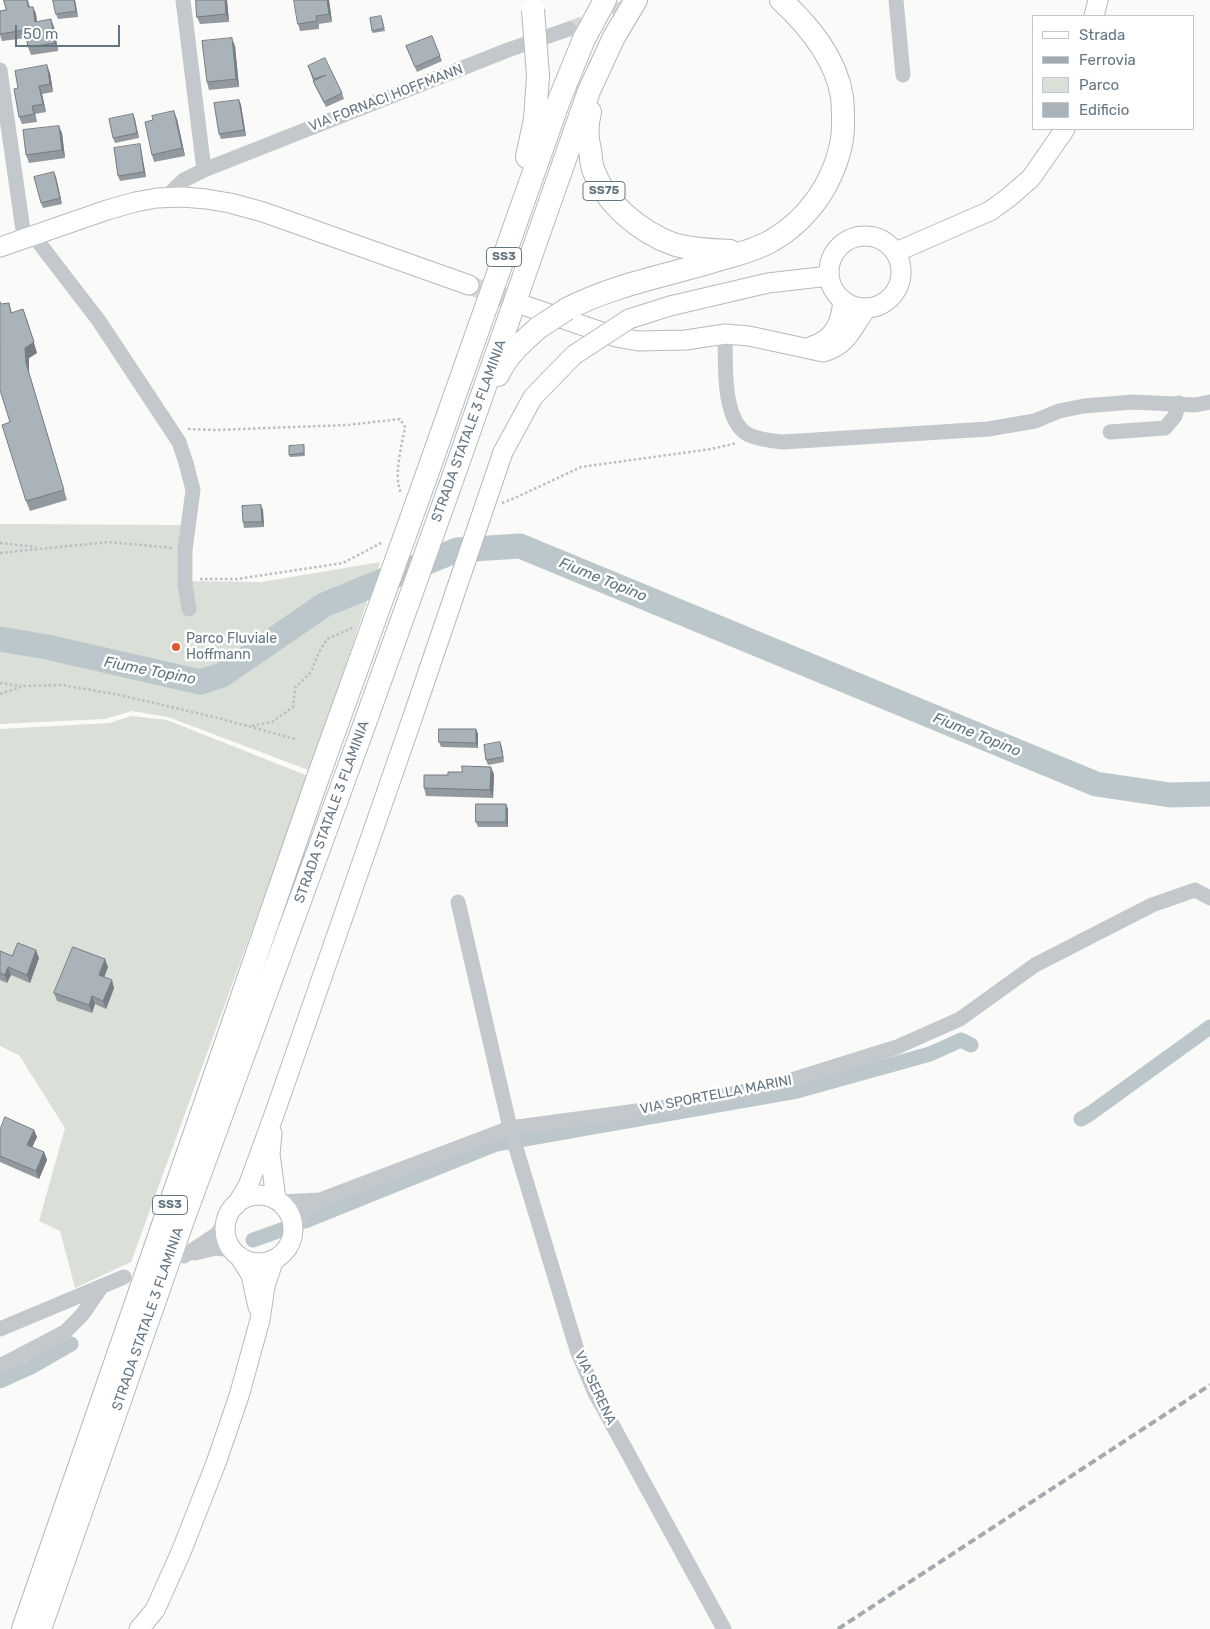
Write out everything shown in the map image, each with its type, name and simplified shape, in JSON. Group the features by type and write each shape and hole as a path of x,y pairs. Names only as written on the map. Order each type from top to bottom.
{"highway":[{"name":"STRADA STATALE 3 FLAMINIA","path":"23,1629 317,780 560,98 584,38 604,0"},
{"name":"STRADA STATALE 3 FLAMINIA","path":"40,1629 182,1223 453,477 589,91 614,37 636,0"},
{"name":"SS75","path":"453,477 475,434 492,387 502,366 514,350 538,328 585,299 691,269 771,242 795,224 817,200 836,167 844,134 842,97 834,69 820,43 801,18 781,0"},
{"path":"429,468 438,424 526,164 535,118 538,76 532,5"},
{"name":"SS75","path":"614,37 610,60 589,117 588,141 593,170 606,194 627,216 648,231 673,244 694,249 746,251"}],"main road":[{"path":"1094,15 1098,0"},
{"path":"896,252 990,211 1008,198 1031,178 1063,130"},
{"path":"0,247 28,236 135,202 165,198 206,199 263,212 469,285"},
{"path":"865,235 877,237 888,243 896,252 901,262 900,284 887,301 867,308 854,306 836,294 829,276 830,264 834,252 842,243 853,237 865,235"},
{"path":"260,1320 251,1275 228,1241 226,1221 230,1211 237,1204 248,1186 274,1114 412,720 503,452 534,396 574,355 630,319 670,306 768,283 829,276"},
{"path":"804,348 829,338 837,329 842,316 843,300"},
{"path":"526,306 616,337 638,341 686,340 725,334 749,336 823,352 835,348 846,339 867,308"},
{"path":"236,1253 247,1260 266,1262 283,1254 289,1246 292,1237 293,1226 291,1217 287,1209 278,1201 270,1154 274,1114"},
{"name":"VIA SPORTELLA MARINI","path":"237,1204 245,1198 256,1195 266,1195 278,1201"},
{"path":"151,1629 155,1610 181,1552 216,1463 239,1396 260,1320 265,1286 274,1259"},
{"path":"139,1629 155,1610"}],"street":[{"path":"183,0 204,170"},
{"path":"896,0 903,75"},
{"name":"VIA FORNACI HOFFMANN","path":"165,198 184,180 204,170 508,50 570,29"},
{"path":"0,70 28,236 99,321 170,429 184,456 193,490 185,556 185,585 189,609"},
{"path":"725,334 728,402 736,425 748,434 761,440 783,442 979,429 1034,421 1059,411 1084,406 1133,402 1195,405 1210,402"},
{"path":"1110,432 1165,428 1176,416 1179,404"},
{"name":"VIA SPORTELLA MARINI","path":"278,1201 320,1200 510,1128 674,1106 779,1084 897,1047 960,1018 1035,965 1152,905 1195,890 1210,898"},
{"name":"VIA SERENA","path":"458,902 510,1128 577,1350 595,1393 724,1629"},
{"path":"293,1226 309,1207 320,1200"},
{"path":"226,1221 217,1234 184,1256 216,1248 236,1253"},
{"path":"0,1329 124,1277"},
{"path":"0,1366 65,1332 82,1315 102,1286"}],"path":[{"path":"170,429 215,430 347,425 400,419 405,427 399,464 398,486 404,498"},
{"path":"501,503 581,467 736,444 748,434"},
{"path":"0,553 109,542 185,556 198,579 237,580 343,563 382,542 391,540"},
{"path":"0,543 40,548"},
{"path":"250,727 272,722 293,707 295,688 310,672 327,639 357,626"},
{"path":"0,683 22,686 62,685 120,695 295,740"},
{"path":"0,694 22,686"}],"green space":[{"name":"Parco Fluviale Hoffmann","path":"0,524 183,525 181,581 262,582 380,562 311,771 168,717 132,711 105,719 0,724"},
{"path":"131,716 167,720 308,776 131,1262 75,1288 60,1231 39,1221 65,1128 19,1055 0,1046 0,729 110,723"}],"building":[{"path":"4,0 27,0 28,7 33,7 35,22 51,19 55,43 28,47 25,30 0,34 0,11 6,10"},
{"path":"53,0 74,0 76,11 56,14"},
{"path":"196,0 225,0 226,14 197,17"},
{"path":"294,0 327,0 329,14 316,16 317,21 298,24"},
{"path":"381,16 384,28 372,31 370,18"},
{"path":"432,36 440,56 415,67 406,46"},
{"path":"232,38 236,79 207,82 202,41"},
{"path":"325,58 342,93 324,102 313,81 326,75 314,79 308,66"},
{"path":"47,65 50,84 39,86 43,104 32,106 34,114 19,117 14,89 18,88 15,71"},
{"path":"239,100 244,130 219,134 214,103"},
{"path":"174,111 182,148 152,155 145,122 153,120 152,116"},
{"path":"133,114 137,133 113,138 109,119"},
{"path":"59,126 62,150 26,155 23,130"},
{"path":"140,144 144,172 118,176 114,148"},
{"path":"54,172 60,198 41,203 34,177"},
{"path":"0,302 1,304 9,303 11,313 23,309 34,342 25,348 26,363 64,490 26,501 2,425 10,422 0,390"},
{"path":"304,445 304,453 289,455 289,446"},
{"path":"261,505 262,522 243,522 242,506"},
{"path":"439,729 476,729 476,743 439,742"},
{"path":"500,742 503,757 486,760 484,745"},
{"path":"462,766 491,767 490,790 424,788 424,775 448,775 448,772 462,772"},
{"path":"476,804 506,804 506,822 476,822"},
{"path":"18,943 36,950 27,975 8,967 5,975 0,973 0,951 12,956"},
{"path":"73,947 105,959 99,975 112,980 103,1001 92,996 89,1005 54,993"},
{"path":"5,1117 34,1130 27,1145 44,1152 36,1171 0,1156 0,1130"}],"waterway":[{"name":"Fiume Topino","path":"0,639 47,647 200,682 222,675 324,605 457,550 520,546 1096,784 1170,795 1210,794"},
{"path":"1081,1119 1210,1027"},
{"path":"305,1221 496,1144 797,1091 930,1054 961,1040 971,1045"},
{"path":"253,1240 284,1229"},
{"path":"0,1381 31,1367 71,1344"}],"tunnel":[{"path":"569,29 636,3"},
{"path":"469,285 526,306"}],"railway":[{"path":"838,1629 1210,1385"}],"place":[{"name":"Parco Fluviale Hoffmann","path":"176,647"}]}
